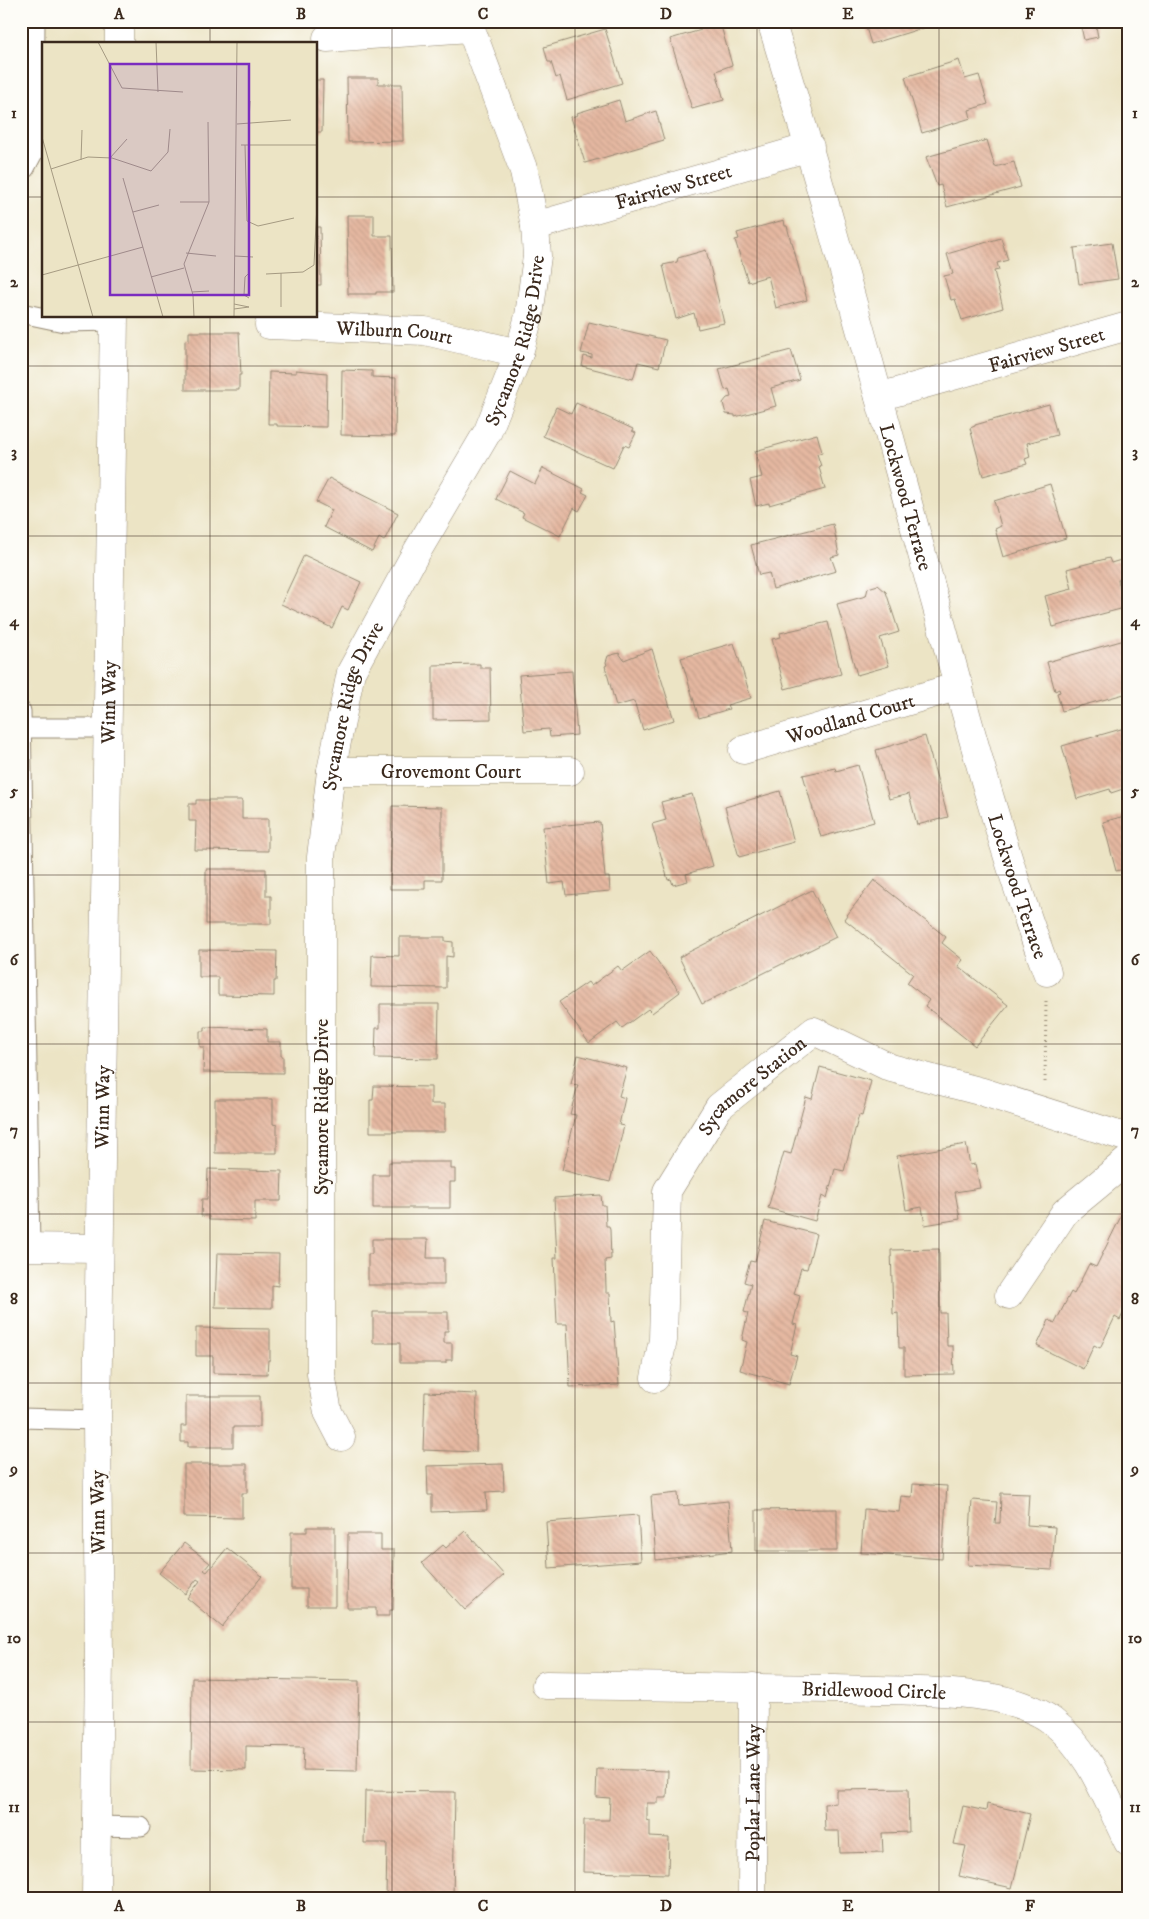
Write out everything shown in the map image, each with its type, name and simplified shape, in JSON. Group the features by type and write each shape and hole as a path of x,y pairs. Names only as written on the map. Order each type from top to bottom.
{"street":[{"path":"119,21 119,42"},
{"name":"Lockwood Terrace","path":"771,21 810,147 958,686 1021,901 1047,972"},
{"path":"326,38 469,25"},
{"name":"Sycamore Ridge Drive","path":"341,1437 328,1412 321,1374 321,857 331,771 351,672 412,560 488,431 519,353 530,316 535,283 537,256 535,226 524,171 469,25"},
{"name":"Fairview Street","path":"535,226 810,147"},
{"name":"Winn Way","path":"96,1898 99,1657 96,1420 114,318"},
{"name":"Wilburn Court","path":"269,325 425,331 519,353"},
{"name":"Fairview Street","path":"879,397 1128,326"},
{"name":"Woodland Court","path":"742,750 958,686"},
{"name":"Grovemont Court","path":"331,771 570,771"},
{"name":"Sycamore Station","path":"655,1378 663,1340 667,1191 719,1107 814,1031 891,1068 984,1092 1128,1138"},
{"path":"1009,1295 1065,1212 1128,1160"},
{"path":"26,1247 99,1248"},
{"name":"Bridlewood Circle","path":"546,1685 753,1687 948,1692 990,1697 1021,1705 1051,1720 1075,1742 1093,1771 1128,1842"},
{"name":"Poplar Lane Way","path":"752,1898 753,1687"}],"lane":[{"path":"21,170 25,168 34,151 35,21"},
{"path":"21,313 42,317"},
{"path":"45,318 64,322 114,318"},
{"path":"26,1247 22,719 108,728"},
{"path":"21,1418 96,1420"},
{"path":"96,1826 141,1827"}],"path":[{"path":"1045,1111 1047,972"}],"building":[{"path":"715,21 718,27 721,26 732,65 716,71 724,100 692,109 670,39 701,30 701,22"},
{"path":"864,21 925,21 926,27 871,44"},
{"path":"1095,21 1098,37 1084,40 1080,22"},
{"path":"605,29 622,83 567,100 560,76 556,78 551,62 548,62 544,47"},
{"path":"959,60 965,79 979,75 988,104 969,110 971,118 922,133 905,77"},
{"path":"347,78 378,78 378,84 402,84 403,141 348,142"},
{"path":"318,80 323,80 322,132 318,132"},
{"path":"619,100 625,121 656,111 664,140 585,163 571,117 578,115 577,113"},
{"path":"987,140 995,167 1014,162 1021,187 947,207 941,185 937,186 926,157"},
{"path":"347,215 374,215 374,236 392,236 393,292 348,294"},
{"path":"784,220 792,242 807,300 776,308 768,276 748,282 735,240 739,239 737,233"},
{"path":"318,227 320,227 321,285 318,285"},
{"path":"1001,238 1008,260 997,263 999,270 994,271 1003,308 962,320 955,299 951,300 944,276 953,274 947,254"},
{"path":"1112,243 1118,279 1079,284 1074,248"},
{"path":"706,250 724,323 698,329 694,313 676,319 663,265 677,262 678,258"},
{"path":"589,322 666,340 659,367 638,362 633,379 582,366 584,356 592,358 592,355 581,353"},
{"path":"189,332 239,332 241,375 239,375 239,390 185,390 185,340 189,341"},
{"path":"791,350 800,380 771,388 776,406 735,417 735,415 726,414 723,403 727,398 731,397 729,389 725,390 719,369"},
{"path":"296,370 327,373 326,427 277,426 277,424 268,424 269,372 296,373"},
{"path":"342,370 372,371 372,377 396,378 395,436 341,435"},
{"path":"576,403 633,429 632,431 636,433 629,447 624,445 613,468 543,436 556,407 571,414"},
{"path":"1049,404 1057,435 1027,443 1030,457 1025,459 1027,464 983,476 970,428"},
{"path":"817,434 822,452 817,454 825,489 769,505 769,503 756,506 750,480 762,477 755,451"},
{"path":"543,468 584,489 582,492 588,495 579,511 574,508 560,536 522,517 524,513 496,499 510,471 535,484"},
{"path":"329,478 398,513 384,541 379,538 372,552 324,527 332,510 316,502"},
{"path":"1050,484 1066,538 1003,557 995,529 1001,526 994,501"},
{"path":"833,524 839,555 831,557 836,571 773,589 769,573 759,575 751,545"},
{"path":"304,555 361,582 348,610 342,607 332,628 281,604"},
{"path":"1109,558 1111,563 1121,560 1126,577 1118,580 1120,589 1128,587 1128,607 1053,627 1045,596 1072,589 1067,569"},
{"path":"878,585 886,592 899,632 880,638 889,666 857,675 837,604 866,596 868,588"},
{"path":"828,622 841,674 785,689 772,639 781,637 780,633"},
{"path":"1128,639 1128,693 1062,711 1057,693 1060,692 1059,689 1055,691 1047,662"},
{"path":"734,643 751,698 727,705 729,709 699,718 681,658"},
{"path":"652,649 674,720 643,730 634,701 616,706 605,666 607,665 608,656 619,653 624,660"},
{"path":"480,664 480,668 490,668 491,719 433,720 433,665"},
{"path":"572,671 577,735 550,737 549,729 524,731 519,675"},
{"path":"1128,727 1128,782 1122,784 1123,789 1111,793 1110,789 1077,799 1062,746"},
{"path":"925,736 948,817 917,825 909,794 889,799 876,750"},
{"path":"858,765 874,822 821,837 803,775 835,768 836,771"},
{"path":"780,791 794,842 739,857 725,807"},
{"path":"692,794 713,866 686,874 688,881 673,885 671,879 668,880 652,824 666,820 661,802"},
{"path":"196,800 242,800 242,819 268,819 268,851 195,850 196,821 189,821 189,804 196,804"},
{"path":"392,806 442,807 442,880 425,880 425,889 390,889"},
{"path":"1128,815 1128,868 1116,871 1103,822"},
{"path":"600,822 605,877 609,877 610,891 566,895 564,882 549,884 543,827"},
{"path":"206,869 266,869 266,896 271,896 271,924 206,924"},
{"path":"874,880 946,937 942,943 963,960 958,966 1008,1005 975,1046 925,1006 929,1000 907,983 913,974 844,919"},
{"path":"812,890 836,937 702,1004 679,957"},
{"path":"1128,908 1128,937 1127,937 1120,911"},
{"path":"399,937 445,937 445,941 453,942 453,957 446,956 446,988 371,987 372,955 399,956"},
{"path":"199,950 277,951 274,996 218,995 218,977 199,977"},
{"path":"650,951 680,992 652,1013 648,1009 622,1028 617,1022 589,1043 559,1002 588,982 591,986 618,966 622,971"},
{"path":"380,1004 439,1004 438,1059 375,1058 376,1028 380,1028"},
{"path":"205,1027 267,1029 267,1042 281,1042 283,1073 203,1072 204,1047 200,1047 200,1031 205,1031"},
{"path":"578,1055 627,1068 619,1096 625,1098 619,1125 624,1126 610,1182 562,1170 576,1115 570,1114 578,1085 571,1084"},
{"path":"820,1067 871,1081 862,1116 859,1115 844,1171 835,1169 827,1198 822,1196 815,1221 768,1208 784,1152 791,1154 806,1097 812,1099"},
{"path":"374,1086 431,1087 431,1104 445,1104 445,1132 370,1132 370,1100 373,1100"},
{"path":"215,1099 273,1099 273,1124 277,1125 277,1153 215,1153"},
{"path":"966,1144 970,1165 975,1164 980,1188 955,1192 960,1219 925,1225 922,1207 906,1210 897,1156"},
{"path":"389,1162 451,1162 451,1169 455,1169 455,1182 450,1182 450,1208 373,1208 373,1175 389,1175"},
{"path":"208,1169 282,1171 281,1201 255,1201 255,1221 209,1220 209,1216 201,1216 202,1199 207,1199"},
{"path":"601,1195 602,1205 605,1205 606,1226 609,1226 610,1230 611,1259 605,1260 606,1293 610,1293 611,1322 614,1321 619,1385 570,1387 567,1324 557,1324 554,1258 557,1258 554,1198"},
{"path":"1128,1202 1128,1303 1120,1320 1115,1317 1100,1348 1094,1345 1083,1369 1037,1346 1049,1320 1055,1323 1071,1292 1074,1294 1089,1264 1096,1267"},
{"path":"765,1221 816,1234 807,1269 801,1268 794,1294 800,1296 793,1324 797,1325 790,1354 797,1356 789,1384 740,1370 747,1342 742,1340 748,1313 744,1312 751,1284 744,1282 750,1261 755,1262"},
{"path":"372,1239 428,1239 427,1258 444,1258 444,1285 368,1285 368,1254 372,1254"},
{"path":"939,1249 940,1313 946,1313 947,1346 953,1346 954,1374 904,1375 904,1348 899,1348 898,1313 893,1314 891,1250"},
{"path":"217,1253 279,1254 278,1286 272,1285 272,1308 215,1307"},
{"path":"373,1312 448,1312 448,1331 444,1331 444,1343 452,1343 452,1360 446,1360 446,1363 400,1363 400,1343 373,1343"},
{"path":"196,1328 270,1329 270,1360 268,1360 267,1374 213,1373 213,1356 196,1356"},
{"path":"425,1392 477,1394 476,1452 423,1450"},
{"path":"186,1396 260,1396 260,1427 233,1427 233,1447 188,1447 188,1442 181,1442 181,1426 186,1426"},
{"path":"184,1464 247,1464 247,1493 242,1493 242,1518 184,1517"},
{"path":"503,1464 504,1491 486,1492 487,1510 432,1512 432,1495 428,1495 427,1466"},
{"path":"913,1484 947,1486 942,1559 861,1553 864,1509 899,1512 901,1496 912,1497"},
{"path":"678,1493 679,1506 728,1501 732,1551 656,1560 651,1496"},
{"path":"1001,1493 1029,1494 1027,1525 1055,1527 1052,1570 968,1565 972,1500 997,1502 995,1523 1000,1523"},
{"path":"837,1509 837,1551 756,1551 756,1510"},
{"path":"638,1515 641,1561 549,1568 546,1522"},
{"path":"307,1527 335,1527 335,1606 307,1606 307,1589 291,1589 291,1532 307,1532"},
{"path":"465,1531 504,1575 465,1610 422,1563 443,1545 446,1548"},
{"path":"348,1534 381,1534 381,1550 394,1550 393,1610 390,1610 390,1616 376,1616 376,1608 347,1608"},
{"path":"184,1543 210,1563 204,1570 207,1572 227,1548 262,1576 222,1627 187,1598 200,1581 197,1579 185,1594 159,1573"},
{"path":"192,1678 359,1681 357,1771 303,1770 304,1747 246,1746 246,1770 191,1769"},
{"path":"597,1769 668,1771 667,1798 658,1798 658,1803 647,1803 647,1820 650,1821 650,1837 669,1838 668,1874 583,1872 584,1820 609,1820 610,1798 596,1797"},
{"path":"908,1789 909,1832 882,1833 883,1852 840,1853 839,1831 825,1831 824,1804 836,1803 836,1790"},
{"path":"365,1791 455,1792 453,1898 386,1898 387,1843 364,1843"},
{"path":"987,1804 1030,1814 1012,1888 959,1876 966,1846 954,1844 963,1806 986,1811"}]}
